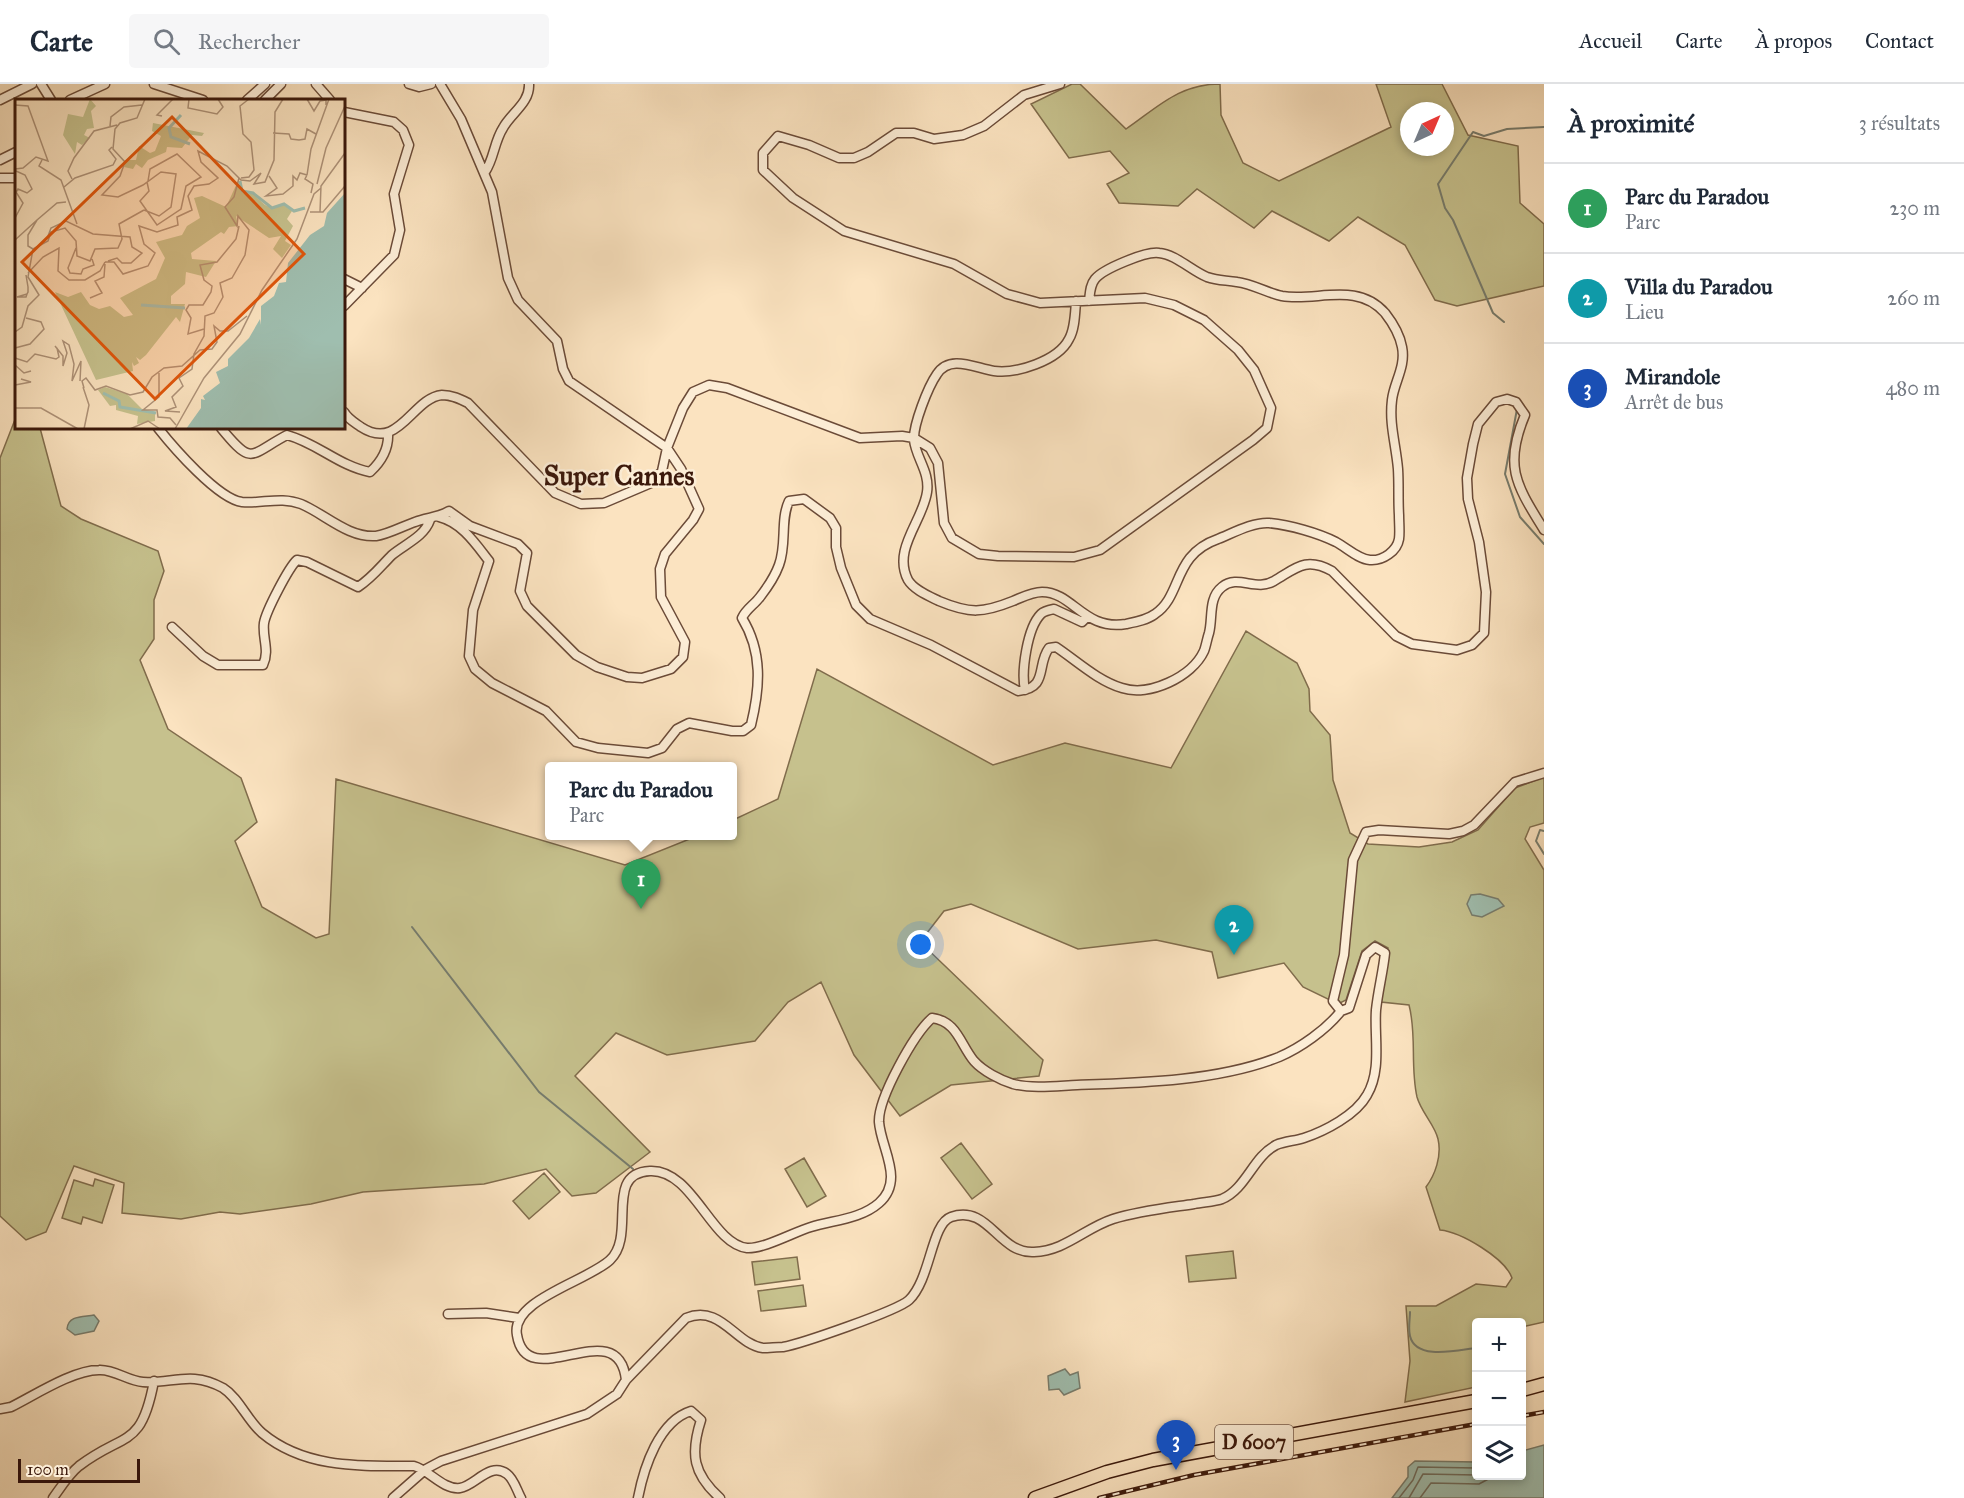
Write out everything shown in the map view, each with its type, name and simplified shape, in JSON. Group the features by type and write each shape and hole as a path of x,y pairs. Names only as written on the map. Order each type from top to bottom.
{"main road":[{"path":"1526,1391 1544,1384"},
{"path":"1526,1392 1544,1389"},
{"name":"D 6007","path":"1035,1498 1107,1472 1153,1460 1472,1402"},
{"name":"D 6007","path":"1049,1498 1108,1476 1174,1460 1472,1407"}],"street":[{"path":"0,100 32,84"},
{"path":"41,84 50,99"},
{"path":"72,99 105,84"},
{"path":"154,84 200,99"},
{"path":"248,99 266,84"},
{"path":"266,99 281,84"},
{"path":"316,84 329,99"},
{"path":"409,84 419,87 430,84"},
{"path":"159,429 226,496 242,502 283,500 300,504 346,529 366,536 379,536 421,520 440,517 449,511 470,526 518,544 527,553 520,591 527,606 576,655 597,667 627,677 642,678 671,669 683,657 685,642 661,597 660,569 665,554 693,520 699,509 681,470 667,448 569,381 563,369 557,340 518,300 508,278 492,192 485,172 461,119 440,84"},
{"path":"485,172 490,165 495,141 504,125 518,111 530,89 530,84"},
{"path":"345,414 368,432 388,432 404,424 424,403 440,395 455,396 468,403 555,493 581,504 604,503 651,483 662,471 667,448 693,392 709,386 726,388 860,438 902,436 914,438 930,448 938,463 944,523 952,538 964,548 979,554 998,556 1074,557 1095,553 1183,492 1267,428 1271,408 1260,379 1238,350 1204,320 1174,305 1145,298 1040,303 1007,294 954,264 844,231 775,184 763,170 762,163 769,144 778,136 809,145 839,158 854,158 868,152 896,133 914,133 934,139 963,135 984,126 1024,95 1060,84"},
{"path":"345,112 394,122 403,130 408,145 394,194 399,242 394,255 345,305"},
{"path":"0,160 15,152"},
{"path":"1076,301 1070,338 1060,350 1043,360 1021,369 998,372 964,364 949,364 939,370 930,387 914,438 927,477 927,491 918,520 905,547 903,565 909,583 926,595 967,612 990,610 1032,593 1046,591 1056,594 1087,617 1100,623 1118,625 1139,621 1157,613 1169,597 1179,573 1191,556 1209,542 1263,523 1281,525 1334,541 1369,560 1381,558 1390,553 1399,542 1398,468 1390,418 1392,393 1402,369 1402,347 1394,326 1383,310 1371,301 1354,295 1331,293 1282,296 1238,282 1219,282 1160,252 1144,255 1105,270 1094,279 1089,301"},
{"path":"345,280 362,288"},
{"path":"440,517 450,520 465,531 489,561 473,610 469,656 475,669 492,683 546,711 576,742 598,748 648,753 662,748 677,729 689,723 732,731 743,731 752,725 756,703 758,654 742,618 745,611 759,599 784,551 785,510 789,501 804,499 830,518 836,528 836,547 841,568 856,605 870,619 931,645 1018,691 1036,684 1042,674 1045,654 1050,648 1056,647 1107,682 1124,690 1169,683 1189,670 1203,652 1210,627 1213,599 1222,586 1237,581 1262,586 1274,582 1289,569 1309,564 1322,565 1332,571 1396,636 1412,644 1457,650 1472,645 1484,633 1486,592 1479,542 1468,499 1467,478 1478,424 1496,402 1507,399 1516,402 1525,415 1514,457 1517,487 1544,530"},
{"path":"222,429 240,450 250,453 261,453 287,435 302,439 354,469 370,472 380,463 388,444 388,432"},
{"path":"172,627 202,656 218,666 263,665 268,653 265,643 266,618 290,566 297,560 307,562 358,587 373,578 391,557 421,535 429,520"},
{"path":"1025,690 1023,670 1031,629 1042,613 1054,609 1082,622 1087,617"},
{"path":"1341,1011 1333,1001 1344,955 1353,860 1366,832 1379,830 1449,834 1463,831 1474,825 1515,782 1544,773"},
{"path":"393,1498 426,1469 441,1461 587,1414 617,1394 626,1380 686,1318 696,1314 724,1323 762,1348 785,1347 891,1311 908,1300 920,1285 929,1264 936,1231 948,1217 967,1213 982,1219 1001,1238 1017,1249 1032,1253 1065,1245 1104,1222 1127,1215 1222,1199 1235,1190 1262,1154 1278,1144 1305,1138 1335,1124 1366,1097 1376,1070 1376,1009 1385,952 1375,947 1366,955 1349,1008 1341,1011 1334,1020 1290,1051 1257,1064 1213,1073 1135,1083 1037,1086 1013,1084 991,1074 975,1062 952,1026 943,1019 932,1018 911,1042 894,1077 879,1120 892,1176 889,1190 879,1203 854,1217 791,1233 758,1247 746,1248 734,1242 682,1185 652,1170 642,1172 626,1184 622,1199 621,1246 612,1258 598,1269 525,1309 519,1318 517,1337 522,1348 530,1356 543,1360 600,1350 616,1357 624,1366 626,1380"},
{"path":"448,1314 486,1313 519,1318"},
{"path":"0,1409 11,1407 82,1372 100,1369 141,1382 184,1378 224,1389 260,1432 285,1448 315,1460 331,1464 414,1466 426,1469 449,1486 460,1488 488,1472 498,1470 507,1474 521,1498"},
{"path":"53,1498 78,1467 128,1439 138,1430 150,1404 154,1381"},
{"path":"638,1498 643,1472 666,1429 678,1415 691,1411 701,1420 694,1452 698,1474 720,1498"}],"shaded area":[{"path":"1072,84 1080,84 1126,129 1181,92 1206,85 1220,84 1221,115 1243,163 1279,181 1391,127 1376,84 1442,84 1451,102 1400,102 1400,156 1454,156 1454,108 1468,135 1518,146 1520,203 1544,224 1544,286 1457,306 1435,300 1405,245 1358,217 1329,241 1272,211 1254,228 1197,189 1178,206 1119,203 1107,184 1129,173 1110,151 1069,158 1031,104"},
{"path":"15,420 15,429 40,429 61,506 81,519 158,551 164,571 154,600 154,639 140,660 168,729 241,778 257,822 235,841 262,907 316,938 329,934 336,779 625,865 687,840 737,840 737,818 778,799 817,669 993,765 1065,743 1171,768 1246,631 1297,663 1309,689 1310,711 1330,735 1333,780 1350,833 1368,844 1419,847 1452,842 1478,830 1515,788 1544,777 1544,823 1530,827 1525,839 1544,870 1544,1322 1526,1326 1526,1318 1472,1318 1472,1388 1405,1402 1410,1361 1406,1306 1436,1306 1476,1284 1506,1287 1512,1278 1501,1262 1481,1247 1440,1230 1426,1187 1437,1165 1439,1145 1436,1134 1417,1097 1413,1028 1409,1005 1381,1002 1388,948 1375,941 1362,951 1346,1000 1338,1004 1303,987 1284,963 1218,978 1212,952 1156,940 1078,949 971,904 944,911 920,942 1043,1060 1039,1076 951,1085 900,1116 854,1055 821,982 788,1002 755,1041 667,1055 616,1033 575,1076 650,1152 596,1193 572,1196 546,1169 484,1184 363,1192 311,1204 240,1214 220,1212 181,1219 122,1213 124,1183 74,1166 46,1232 26,1240 0,1216 0,458"},
{"path":"961,1143 992,1184 972,1199 941,1158"},
{"path":"804,1158 826,1196 807,1207 785,1169"},
{"path":"544,1173 560,1192 529,1219 513,1201"},
{"path":"95,1179 114,1185 102,1223 83,1217 81,1224 62,1218 74,1180 93,1186"},
{"path":"1233,1251 1236,1278 1189,1282 1186,1256"},
{"path":"797,1257 800,1279 755,1285 752,1262"},
{"path":"803,1285 806,1306 761,1311 758,1291"}],"water":[{"path":"1480,894 1498,899 1504,906 1482,917 1472,915 1467,904 1471,895"},
{"path":"94,1315 99,1321 94,1331 75,1335 67,1329 73,1319"},
{"path":"1065,1369 1070,1375 1078,1372 1080,1388 1064,1395 1059,1389 1049,1390 1048,1376"},
{"path":"1544,1445 1544,1498 1392,1498 1408,1477 1408,1467 1415,1461 1472,1462 1472,1480 1526,1480 1526,1450"}],"waterway":[{"path":"1504,322 1493,313 1453,220 1445,208 1438,184 1473,132 1484,136 1507,129 1544,127"},
{"path":"1517,409 1505,474 1520,517 1544,544"},
{"path":"1544,831 1540,830 1536,841 1544,854"},
{"path":"412,927 539,1092 633,1169"},
{"path":"1410,1312 1410,1336 1420,1349 1449,1352 1472,1349"}],"railway":[{"path":"1526,1415 1544,1412"},
{"path":"1099,1498 1194,1475 1472,1425"}],"place":[{"name":"Parc du Paradou","path":"641,909"},
{"name":"Villa du Paradou","path":"1234,955"},
{"name":"Mirandole","path":"1176,1470"}],"district":[{"name":"Super Cannes","path":"619,476"}]}
